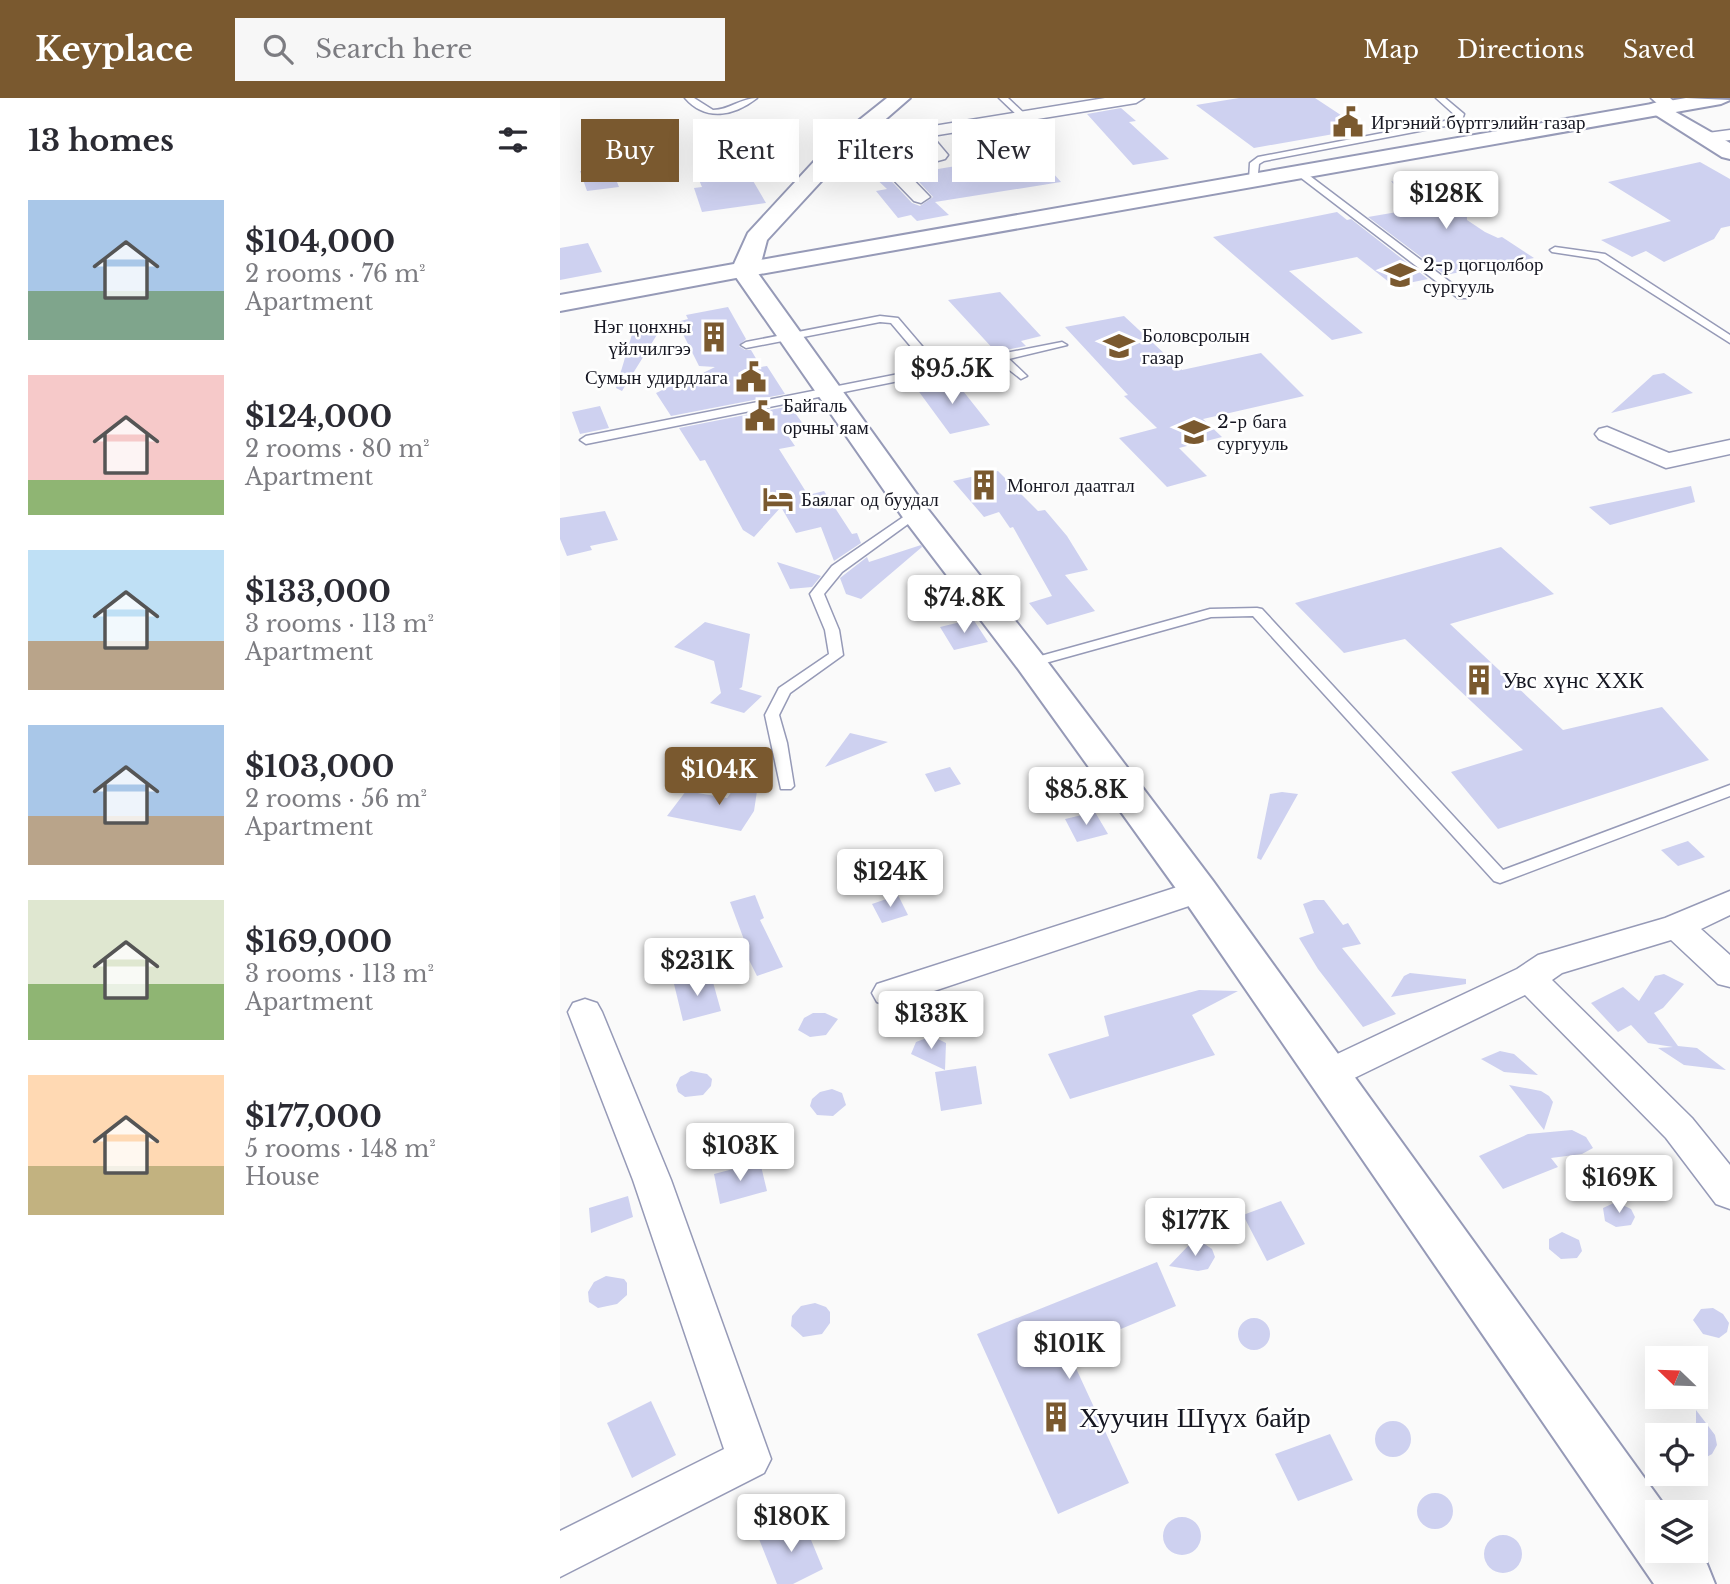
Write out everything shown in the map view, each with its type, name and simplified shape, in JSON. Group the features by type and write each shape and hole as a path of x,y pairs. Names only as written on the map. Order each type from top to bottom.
{"main road":[{"path":"874,119 900,98"},
{"path":"560,303 1336,165 1431,138 1721,98"},
{"path":"1663,104 1706,138 1730,152"},
{"path":"743,270 750,259 756,238 813,176"},
{"path":"743,270 915,513 1031,663 1199,891 1645,1524"},
{"path":"1673,1563 1687,1584"}],"street":[{"path":"938,130 1136,98"},
{"path":"1706,138 1730,135"},
{"path":"905,182 921,197"},
{"path":"1607,434 1666,461 1730,447"},
{"path":"890,993 1199,891"},
{"path":"1329,1074 1529,978 1550,964 1677,926 1730,902"},
{"path":"1677,926 1730,975"},
{"path":"1529,978 1679,1128 1730,1192"},
{"path":"560,1556 749,1459 652,1180 585,1012"}],"lane":[{"path":"689,98 696,107 713,114 727,111 753,98"},
{"path":"1003,98 1023,116"},
{"path":"1254,180 1255,163 1261,159 1315,149 1431,138 1447,124 1458,121 1461,116 1440,98"},
{"path":"1315,149 1336,165"},
{"path":"1299,172 1462,296"},
{"path":"1555,250 1601,256 1730,340"},
{"path":"746,345 880,318 894,320 935,369"},
{"path":"586,440 1062,345"},
{"path":"1000,357 1021,376"},
{"path":"786,786 780,743 772,715 783,691 836,655 832,630 817,594 837,569 915,513"},
{"path":"1031,663 1210,613 1257,612 1500,877 1730,790"}],"building":[{"path":"1239,98 1315,98 1362,129 1254,148 1196,105"},
{"path":"1121,108 1136,121 1129,122 1169,159 1133,165 1087,114"},
{"path":"1700,162 1730,179 1730,226 1721,228 1714,239 1664,262 1646,251 1632,257 1601,240 1671,221 1608,182"},
{"path":"952,167 952,182 1055,182 1055,175 1061,182 935,202 949,215 917,221 911,215 898,218 876,191 887,189 880,182 892,182 912,203 920,206 933,197 919,182 938,182 938,169"},
{"path":"1391,181 1425,190 1466,182 1467,220 1485,232 1502,237 1534,258 1445,275 1368,217 1415,209"},
{"path":"584,182 617,182 619,187 587,191"},
{"path":"700,182 754,182 766,203 702,212 694,188 702,187"},
{"name":"2-р цогцолбор сургууль","path":"1337,212 1347,220 1351,219 1428,279 1394,286 1357,257 1289,271 1363,333 1332,340 1213,237"},
{"path":"588,243 602,272 560,280 560,248"},
{"path":"1000,292 1041,336 1021,341 1026,346 996,352 948,300"},
{"path":"728,307 746,339 739,346 751,350 761,367 767,366 785,394 671,416 656,393 679,382 705,377 703,373 715,367 699,366 677,322 688,319 686,315"},
{"path":"1124,316 1182,370 1261,353 1304,396 1203,419 1222,437 1179,448 1207,476 1167,487 1119,438 1157,428 1124,396 1128,395 1065,327"},
{"path":"663,325 622,391 616,388 633,331"},
{"path":"1664,373 1693,393 1611,413 1653,375"},
{"path":"952,377 990,425 950,434 914,385"},
{"path":"600,406 609,428 580,434 572,412"},
{"path":"790,406 806,428 786,433 795,446 779,449 808,495 824,491 852,534 857,533 861,543 834,561 821,527 796,533 781,507 754,537 743,530 705,460 700,461 679,428"},
{"path":"998,471 1038,511 1045,510 1067,536 1088,570 1065,575 1095,611 1047,625 1029,603 1052,596 1013,527 1010,528 999,512 984,517 953,481"},
{"path":"1691,486 1695,502 1610,525 1589,507"},
{"path":"605,511 618,540 590,546 592,550 567,556 560,539 560,518"},
{"path":"921,545 922,547 861,599 846,594 840,578 867,557 869,562"},
{"name":"Увс хүнс ХХК","path":"1501,547 1554,594 1450,624 1563,730 1662,707 1709,760 1498,829 1451,772 1523,750 1405,639 1344,653 1295,603"},
{"path":"777,562 821,576 812,587 790,589"},
{"path":"973,619 988,642 954,650 940,627"},
{"path":"705,622 750,634 742,687 739,689 762,696 744,713 710,703 721,693 714,661 674,647"},
{"path":"850,733 888,742 825,767"},
{"path":"950,767 961,784 935,792 925,774"},
{"path":"759,778 754,811 741,831 667,816 686,791 727,798 735,787"},
{"path":"1270,794 1298,794 1261,860 1257,858"},
{"path":"1095,812 1108,834 1077,842 1065,819"},
{"path":"1688,841 1705,857 1678,866 1661,850"},
{"path":"755,895 764,918 760,920 783,967 757,976 742,946 746,945 730,902"},
{"path":"898,895 908,915 882,923 872,904"},
{"path":"1324,900 1343,925 1348,923 1361,944 1342,948 1396,1014 1363,1027 1318,969 1299,938 1314,933 1303,904"},
{"path":"1410,973 1466,979 1466,984 1391,997 1404,976"},
{"path":"1664,974 1684,984 1663,1008 1654,1013 1678,1046 1697,1048 1726,1070 1684,1065 1658,1048 1673,1047 1648,1043 1631,1025 1618,1032 1591,1003 1623,987 1639,1001 1655,976"},
{"path":"711,975 721,1011 683,1021 674,984"},
{"path":"1199,990 1238,991 1192,1015 1215,1055 1070,1099 1048,1054 1109,1036 1104,1016"},
{"path":"813,1013 825,1013 838,1019 826,1035 810,1037 798,1030 804,1018"},
{"path":"932,1036 946,1043 945,1070 911,1054 916,1042"},
{"path":"1500,1051 1514,1054 1538,1075 1504,1072 1481,1059"},
{"path":"976,1066 982,1104 941,1111 935,1072"},
{"path":"691,1071 707,1074 712,1079 711,1086 703,1095 685,1097 678,1092 676,1085 680,1077"},
{"path":"1509,1085 1541,1091 1549,1096 1553,1102 1544,1130"},
{"path":"832,1089 842,1093 846,1105 833,1116 817,1115 810,1106 812,1099 820,1092"},
{"path":"1572,1130 1586,1137 1593,1148 1582,1154 1551,1158 1558,1167 1503,1189 1479,1156 1528,1134"},
{"path":"760,1162 767,1191 720,1204 714,1174"},
{"path":"628,1196 633,1217 591,1233 589,1208"},
{"path":"1281,1201 1305,1244 1267,1261 1243,1215"},
{"path":"1616,1202 1631,1209 1635,1217 1631,1225 1616,1227 1605,1221 1603,1208"},
{"path":"1562,1232 1579,1240 1582,1251 1577,1258 1561,1259 1549,1249 1549,1239"},
{"path":"1203,1243 1212,1249 1215,1257 1208,1269 1198,1271 1169,1266 1188,1246"},
{"name":"Хуучин Шүүх байр","path":"1157,1262 1176,1306 1068,1351 1129,1483 1058,1514 977,1334"},
{"path":"606,1276 624,1279 627,1283 627,1295 617,1304 598,1308 589,1302 588,1292 594,1282"},
{"path":"815,1303 826,1307 830,1312 830,1323 822,1334 803,1337 791,1326 792,1316 801,1306"},
{"path":"1713,1308 1723,1314 1729,1323 1727,1332 1719,1338 1703,1334 1693,1320 1701,1309"},
{"path":"1254,1318 1266,1322 1270,1334 1266,1346 1254,1350 1242,1346 1238,1334 1242,1322"},
{"path":"651,1401 676,1455 632,1478 607,1423"},
{"path":"1696,1410 1706,1423 1696,1423"},
{"path":"1393,1421 1405,1427 1411,1439 1405,1451 1393,1457 1381,1451 1375,1439 1381,1427"},
{"path":"1708,1426 1715,1435 1717,1445 1708,1456"},
{"path":"1330,1434 1353,1480 1298,1501 1275,1454"},
{"path":"1435,1493 1448,1498 1453,1511 1448,1524 1435,1529 1422,1524 1417,1511 1422,1498"},
{"path":"1182,1517 1195,1523 1201,1536 1195,1549 1182,1555 1169,1549 1163,1536 1169,1523"},
{"path":"802,1518 823,1569 793,1584 777,1584 759,1539"},
{"path":"1503,1535 1516,1541 1522,1554 1516,1567 1503,1573 1490,1567 1484,1554 1490,1541"}],"place":[{"name":"Иргэний бүртгэлийн газар","path":"1348,122"},
{"name":"2-р цогцолбор сургууль","path":"1400,275"},
{"name":"Нэг цонхны үйлчилгээ","path":"714,337"},
{"name":"Боловсролын газар","path":"1119,346"},
{"name":"Сумын удирдлага","path":"751,377"},
{"name":"Байгаль орчны яам","path":"760,416"},
{"name":"2-р бага сургууль","path":"1194,432"},
{"name":"Монгол даатгал","path":"984,485"},
{"name":"Баялаг од буудал","path":"778,499"},
{"name":"Увс хүнс ХХК","path":"1479,680"},
{"name":"Хуучин Шүүх байр","path":"1056,1417"}]}
